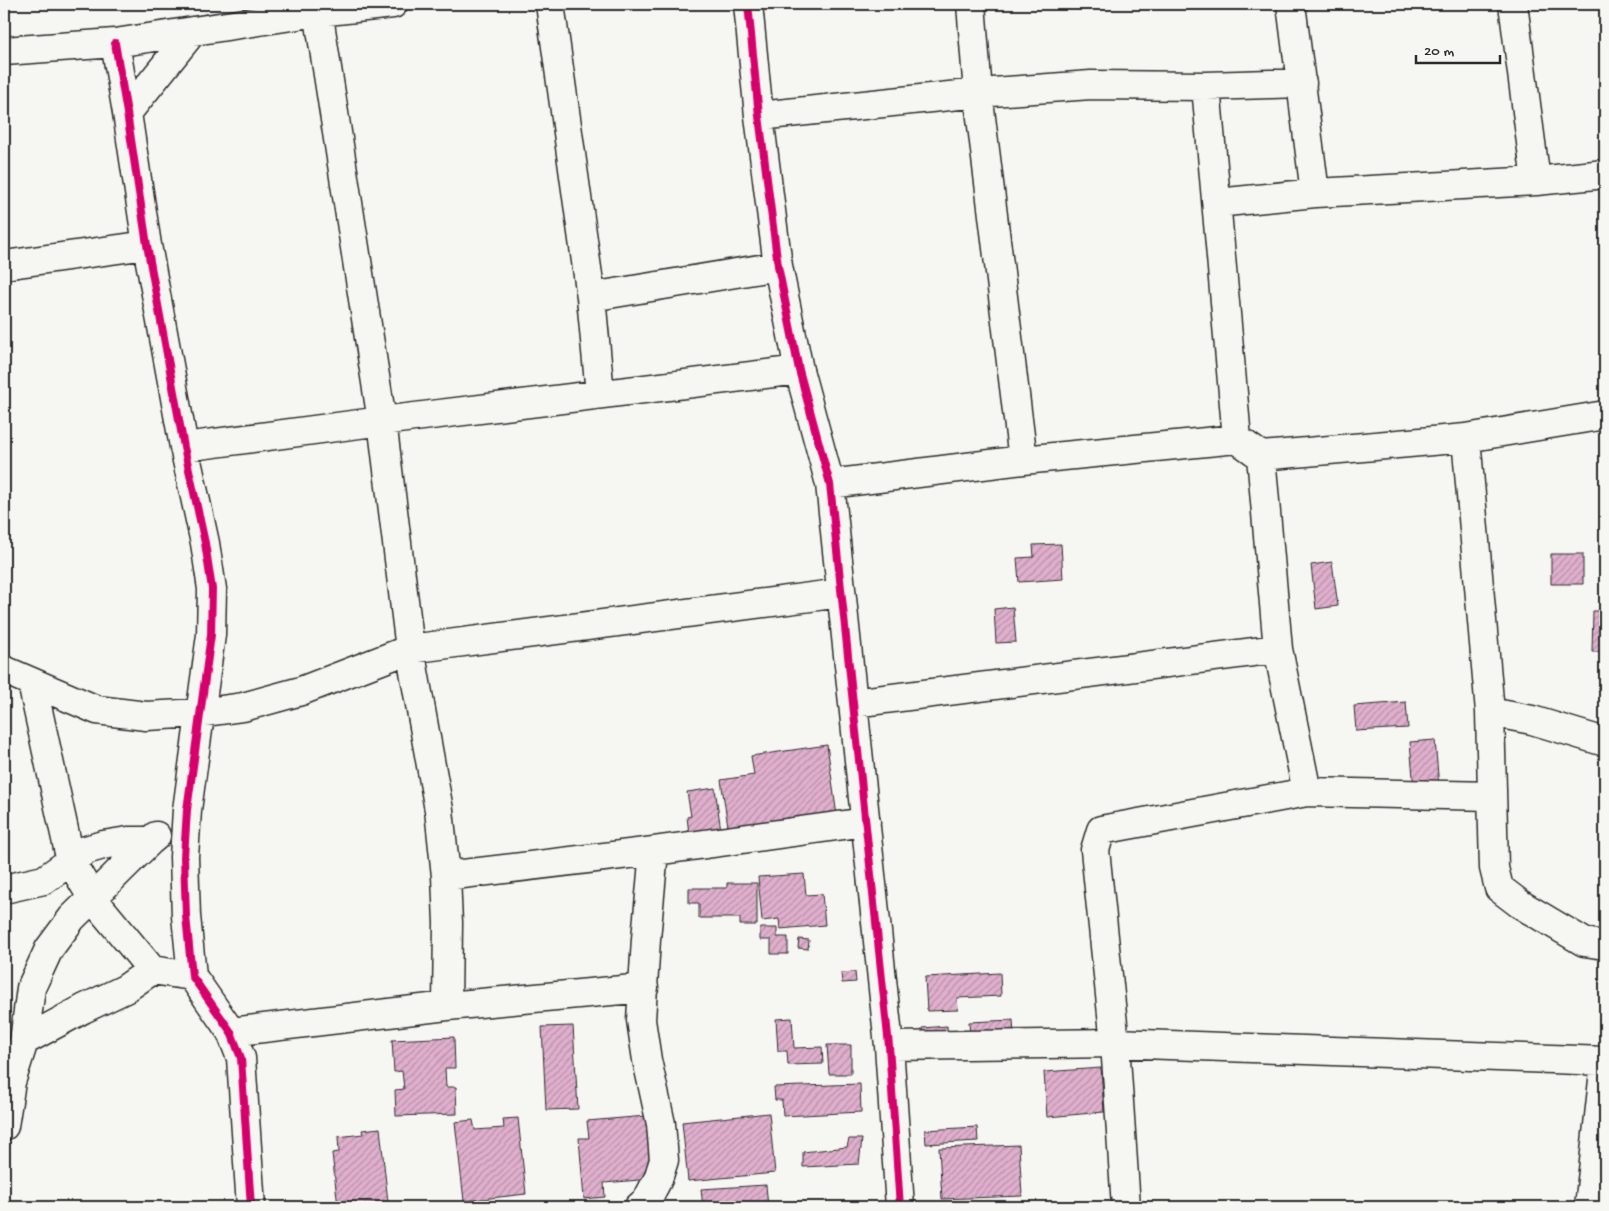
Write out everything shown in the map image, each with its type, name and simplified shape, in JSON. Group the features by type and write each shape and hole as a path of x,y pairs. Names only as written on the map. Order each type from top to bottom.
{"street":[{"path":"4,51 115,43 318,8 393,4"},
{"path":"550,4 591,297 600,394"},
{"path":"748,4 759,116 778,266 799,370 830,484 889,1046 900,1207"},
{"path":"971,4 978,93 1023,460"},
{"path":"1291,4 1315,193"},
{"path":"1513,4 1536,181"},
{"path":"318,8 382,421 410,649 438,810 446,876 447,1006"},
{"path":"128,113 193,31"},
{"path":"115,43 128,113 147,245 184,447 205,543 212,590 212,635 199,713 187,810 186,916 192,976 231,1032 241,1058 251,1207"},
{"path":"759,116 978,93 1091,85 1206,86 1302,83"},
{"path":"1206,86 1237,439"},
{"path":"1217,203 1315,193 1536,181 1605,174"},
{"path":"4,265 147,245"},
{"path":"591,297 778,266"},
{"path":"184,447 799,370"},
{"path":"830,484 1023,460 1237,439 1261,456 1466,438 1605,415"},
{"path":"1466,438 1490,712 1494,868 1498,888 1520,904 1584,942 1605,945"},
{"path":"1261,456 1278,649 1307,792"},
{"path":"4,670 97,710 146,716 199,713 242,707 300,691 410,649 841,592"},
{"path":"853,703 1278,649"},
{"path":"32,683 71,862 93,899 152,970 192,976"},
{"path":"1490,712 1532,720 1605,742"},
{"path":"1126,1207 1116,1043 1095,850 1101,830 1307,792 1492,796"},
{"path":"4,1126 11,1082 24,1041 31,988 49,949 72,918 150,841 187,810"},
{"path":"446,876 654,851 866,822"},
{"path":"4,889 44,880 86,850 128,841 150,841"},
{"path":"638,1207 647,1200 658,1179 664,1160 661,1124 647,1060 641,1020 654,851"},
{"path":"24,1041 82,1009 125,989 152,970"},
{"path":"231,1032 447,1006 644,988"},
{"path":"889,1046 1116,1043 1605,1061 1588,1207"}],"building":[{"path":"1061,544 1063,579 1019,582 1017,558 1034,557 1033,545"},
{"path":"1551,554 1583,554 1583,584 1551,584"},
{"path":"1332,562 1338,606 1316,609 1311,565"},
{"path":"1013,607 1016,642 996,643 994,609"},
{"path":"1593,611 1605,611 1605,652 1592,652"},
{"path":"1406,702 1408,728 1356,731 1354,706"},
{"path":"1435,740 1439,787 1414,789 1410,742"},
{"path":"827,745 838,823 731,846 721,780 754,775 751,756"},
{"path":"715,788 722,838 690,842 687,817 691,816 687,792"},
{"path":"804,874 806,895 822,894 825,925 780,929 779,919 762,921 758,877"},
{"path":"727,883 757,883 757,925 740,925 740,918 699,918 699,903 689,903 689,888 727,888"},
{"path":"760,928 777,928 777,937 788,937 788,954 771,954 771,940 760,940"},
{"path":"799,939 809,940 808,949 798,948"},
{"path":"855,972 856,982 842,983 841,973"},
{"path":"1000,973 1001,996 957,998 958,1010 927,1011 925,977"},
{"path":"792,1018 794,1048 822,1047 823,1064 788,1065 787,1051 778,1051 776,1019"},
{"path":"1013,1020 1014,1035 970,1036 969,1022"},
{"path":"573,1026 578,1109 546,1110 542,1027"},
{"path":"947,1026 948,1039 923,1041 922,1028"},
{"path":"454,1037 455,1068 445,1068 446,1087 456,1087 457,1114 396,1116 395,1090 404,1089 402,1071 394,1072 392,1040"},
{"path":"827,1045 851,1045 851,1074 829,1074"},
{"path":"1101,1068 1104,1112 1047,1117 1044,1072"},
{"path":"860,1084 861,1112 783,1116 782,1100 775,1100 774,1087"},
{"path":"769,1113 775,1173 688,1181 682,1122"},
{"path":"646,1116 651,1179 604,1183 605,1197 584,1199 579,1138 589,1138 587,1121"},
{"path":"518,1118 526,1194 464,1201 455,1122 473,1120 475,1130 504,1128 503,1119"},
{"path":"977,1127 978,1141 926,1144 925,1130"},
{"path":"380,1128 388,1202 338,1207 332,1153 339,1152 338,1137 363,1134 362,1130"},
{"path":"849,1139 862,1139 859,1164 803,1167 803,1152 847,1147"},
{"path":"1019,1145 1022,1196 942,1199 939,1148"},
{"path":"766,1185 768,1207 703,1207 701,1189"}],"cycle path":[{"path":"748,4 759,116 778,266 799,370 830,484 889,1046 900,1207"},
{"path":"115,43 147,245 184,447 205,543 212,589 211,635 187,810 184,857 186,916 192,976 231,1032 241,1058 251,1207"}]}
